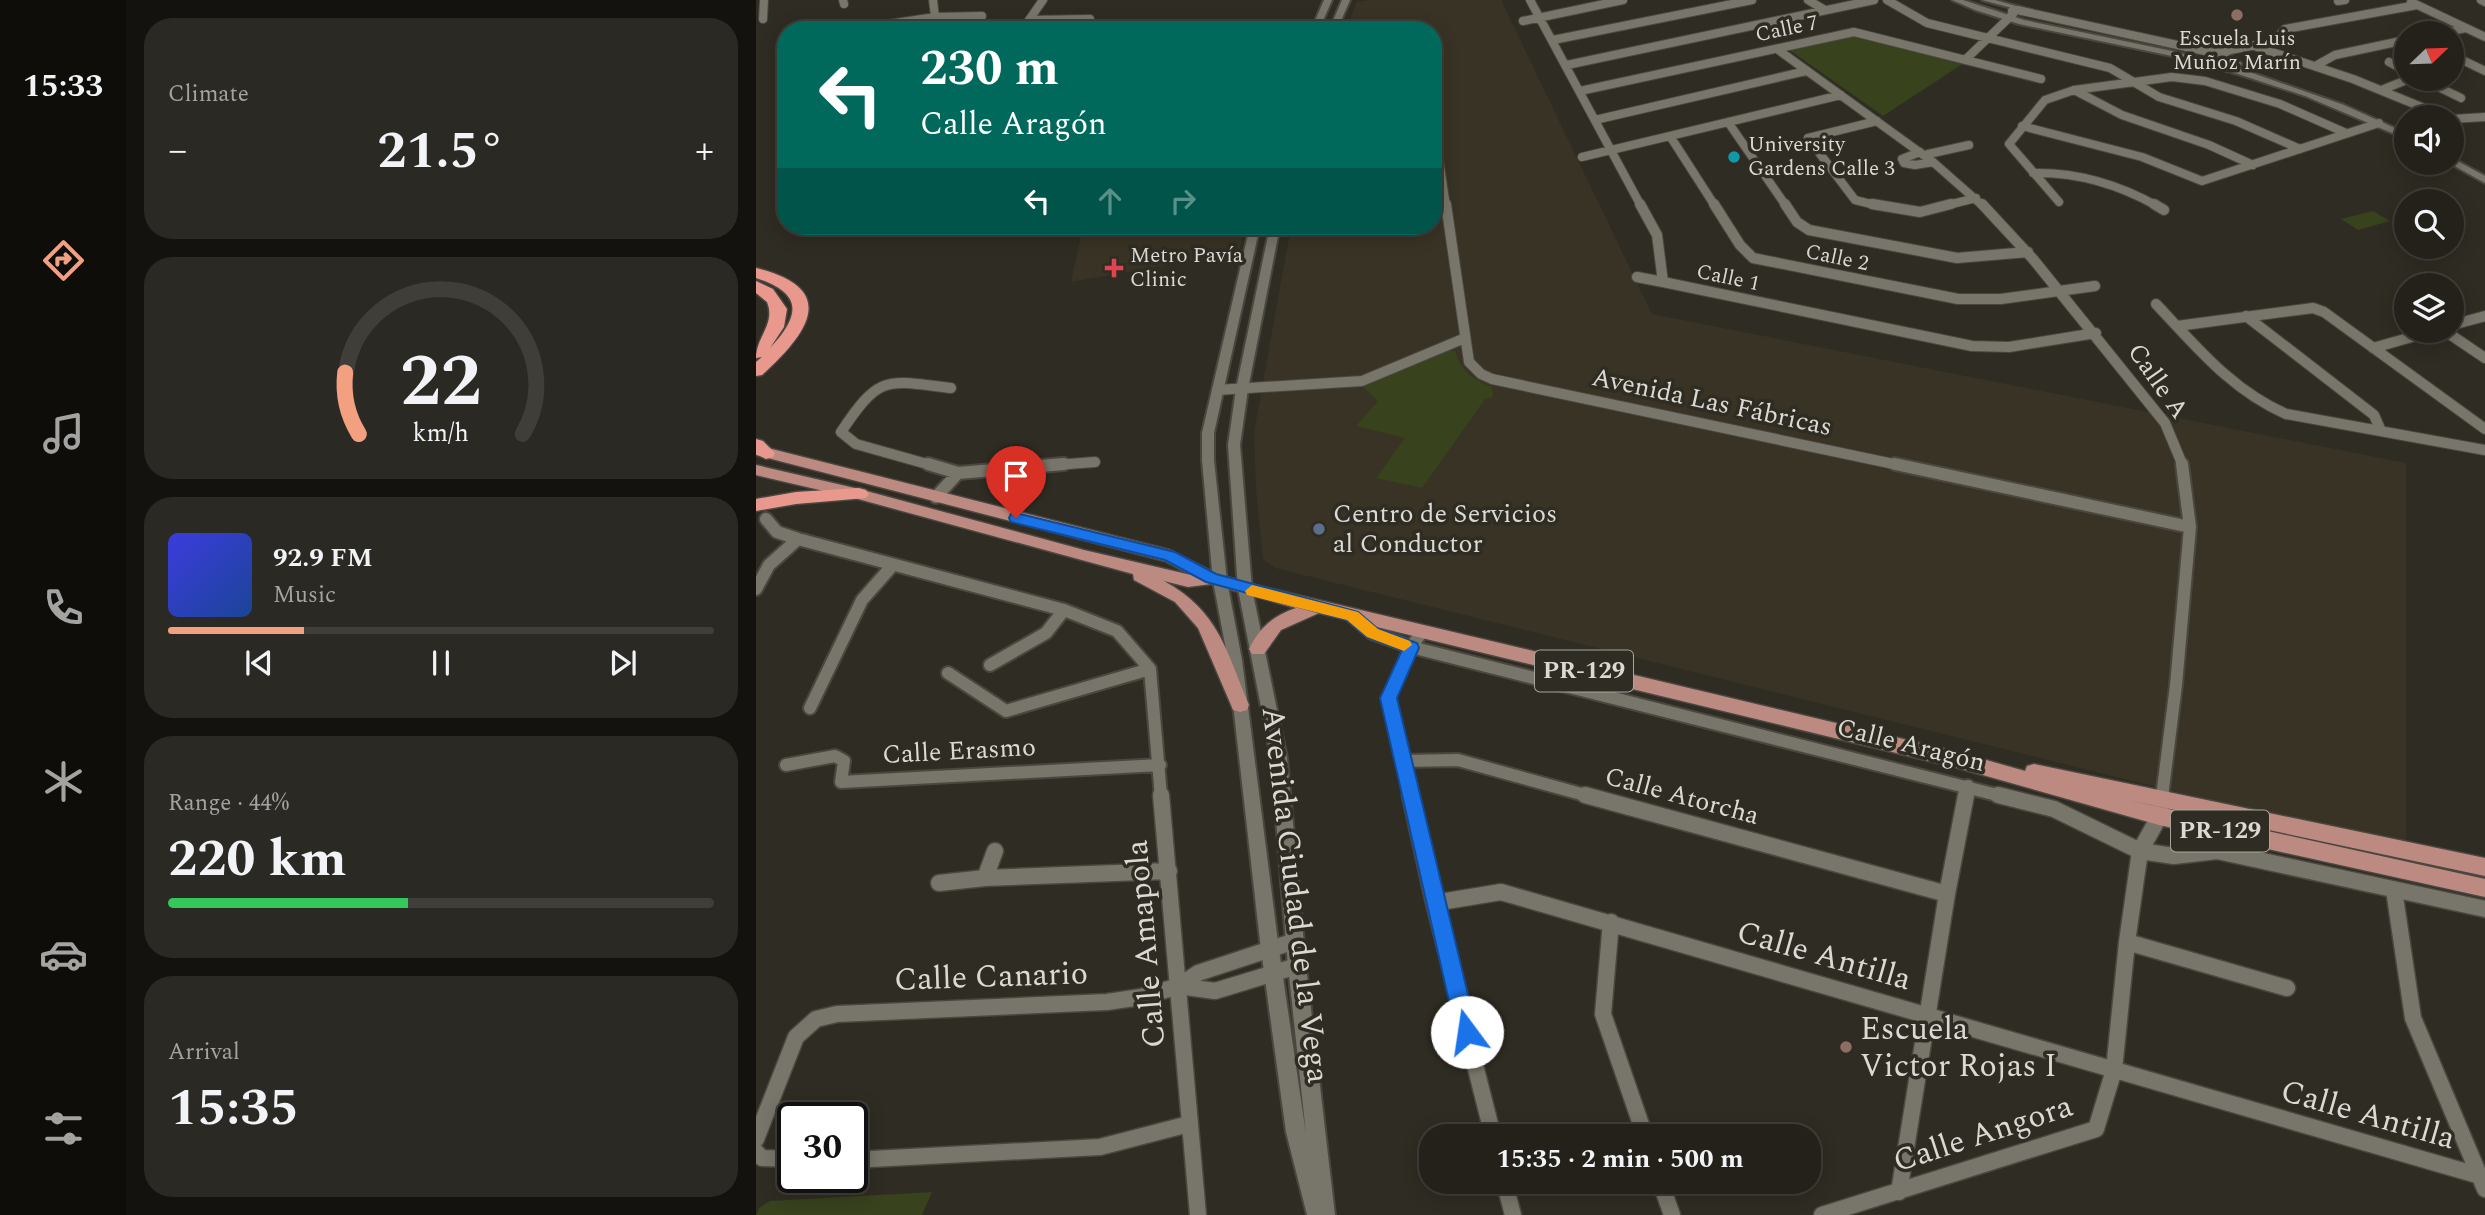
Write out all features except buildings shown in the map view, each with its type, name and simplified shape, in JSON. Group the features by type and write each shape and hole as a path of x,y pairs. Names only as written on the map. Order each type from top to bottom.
{"highway":[{"path":"756,273 776,278 791,287 800,300 801,307 790,339 756,371"},
{"path":"756,286 770,294 779,309 775,330 756,354"},
{"path":"761,512 796,498 859,495"}],"main road":[{"name":"PR-129","path":"759,449 1170,556 1216,580 1245,589 2160,807 2485,888"},
{"name":"PR-129","path":"756,470 1188,581 1216,580"},
{"path":"1084,556 1138,575 1181,598 1206,625 1240,705"},
{"path":"1258,649 1265,632 1278,621 1320,607"},
{"name":"PR-129","path":"2160,807 2485,867"}],"street":[{"path":"763,19 764,0"},
{"path":"934,0 939,21"},
{"path":"1029,20 1043,0"},
{"name":"Calle 1","path":"1530,0 1657,235 1663,282 1972,346 2009,346 2096,333"},
{"path":"1523,21 1623,0"},
{"path":"1553,40 1752,0"},
{"path":"1808,0 1825,10"},
{"path":"1567,65 1874,0"},
{"path":"1887,0 1927,23 2110,68 2159,97 2236,121 2300,149"},
{"path":"1956,0 2011,16 2248,73 2332,102 2394,130"},
{"path":"1970,0 2011,16 2238,64 2326,94 2394,124"},
{"path":"1986,0 2206,51 2221,52 2273,42 2285,29 2417,5"},
{"path":"2407,0 2485,37"},
{"path":"1319,21 1326,3 1344,3 1337,21"},
{"path":"1965,60 2011,16 2034,12"},
{"path":"920,21 938,17 982,16"},
{"path":"1029,20 1090,19"},
{"name":"Calle 7","path":"1580,91 1854,32 2040,79"},
{"path":"2317,65 2335,55 2394,43"},
{"path":"2253,46 2317,65 2419,105"},
{"name":"Calle A","path":"1777,49 1926,156 1976,198 2028,252 2096,333 2165,423 2185,472 2190,527 2176,685 2160,807"},
{"path":"2221,52 2238,64"},
{"path":"2464,61 2485,71"},
{"path":"2389,62 2394,65"},
{"path":"1595,120 1806,71"},
{"path":"2059,202 2009,144 2045,100 2074,90 2172,77 2205,81 2280,104 2346,133"},
{"path":"2384,89 2394,85"},
{"path":"2074,90 2123,117 2212,147 2253,165"},
{"path":"2445,91 2461,99"},
{"path":"1582,157 1841,95"},
{"path":"2464,118 2485,117"},
{"path":"1877,121 1808,138 1855,201 1920,212 1976,198"},
{"path":"1728,122 1797,222 1809,230 1956,258 2028,252"},
{"path":"2022,126 2142,157 2202,180 2211,180 2379,123"},
{"name":"Calle 2","path":"1670,136 1740,245 1753,258 1958,299 2001,299 2095,286"},
{"path":"1926,156 1969,145"},
{"path":"2464,160 2485,172"},
{"path":"2464,168 2485,180"},
{"path":"2033,173 2059,171 2102,180 2132,190 2164,210"},
{"name":"Avenida Las Fábricas","path":"1442,181 1469,362 1481,374 1492,379 2190,527"},
{"name":"Avenida Ciudad de la Vega","path":"1253,235 1208,433 1208,460 1216,580 1240,705 1270,950 1296,1132 1317,1215"},
{"name":"Avenida Ciudad de la Vega","path":"1273,235 1241,389 1234,445 1245,589 1279,758 1297,966 1325,1215"},
{"path":"1637,277 1663,282"},
{"path":"2156,304 2222,374 2262,405 2286,414 2485,450"},
{"path":"2178,326 2313,308 2324,312 2485,429"},
{"path":"2246,316 2374,415 2381,431"},
{"path":"2464,322 2485,316"},
{"path":"1217,390 1354,383 1465,338"},
{"path":"2373,348 2394,342"},
{"path":"2463,343 2485,358"},
{"path":"951,388 892,380 880,383 865,395 841,432 856,444 958,473 1095,462"},
{"path":"936,497 958,473"},
{"path":"761,512 778,532 798,540 1064,610 1117,631 1150,668 1006,711 948,673"},
{"path":"756,589 769,565 798,540"},
{"path":"810,708 862,600 892,566"},
{"path":"990,666 1046,633 1064,610"},
{"name":"Calle Aragón","path":"1352,616 1372,633 1411,648 2054,809 2140,851 2174,856 2217,850 2485,909"},
{"path":"1422,632 1411,648 1389,698 1434,902 1490,1124"},
{"name":"Calle Amapola","path":"1150,668 1198,1215"},
{"name":"Calle Erasmo","path":"786,765 835,756 844,761 841,782 1160,765"},
{"name":"Calle Atorcha","path":"1402,761 1458,760 1947,894"},
{"path":"1899,1192 1947,894 1968,786"},
{"name":"Calle Angora","path":"1822,1215 1847,1211 2096,1129 2114,1070 2127,942 2140,851 2160,807"},
{"path":"985,878 995,851"},
{"path":"939,883 985,878 1169,871"},
{"path":"2394,890 2413,1018 2481,1182"},
{"name":"Calle Antilla","path":"1434,902 1501,892 2114,1070 2481,1182"},
{"path":"1611,922 1603,1014 1641,1124"},
{"name":"Calle Canario","path":"756,1139 796,1037 816,1019 837,1014 1107,1002 1141,997 1179,986 1198,973 1295,941"},
{"path":"2127,942 2287,988"},
{"path":"1179,986 1215,991 1297,966"},
{"path":"868,1159 1100,1147 1189,1124"},
{"path":"758,1158 777,1159"},
{"path":"1507,1194 1513,1215"},
{"path":"1665,1194 1672,1215"}],"shaded area":[{"path":"1501,0 1652,314 2406,463 2406,849 1275,568 1263,559 1254,432 1289,235 1442,235 1442,21 1349,21 1357,2"},
{"name":"Metro Pavía Clinic","path":"1081,235 1243,235 1239,253 1071,282"}],"green space":[{"path":"1855,34 1964,63 1883,116 1788,49"},
{"path":"2373,211 2390,221 2358,230 2341,219"},
{"path":"1445,351 1455,351 1468,374 1492,387 1493,397 1485,399 1422,488 1376,478 1405,438 1356,426 1378,401 1362,386"},
{"path":"932,1192 922,1215 756,1215 759,1208 770,1201"}],"slow traffic":[{"path":"1252,591 1352,616 1372,633 1404,645"}],"place":[{"name":"Escuela Luis Muñoz Marín","path":"2237,15"},
{"name":"University Gardens Calle 3","path":"1734,157"},
{"name":"Metro Pavía Clinic","path":"1114,268"},
{"name":"Centro de Servicios al Conductor","path":"1319,529"},
{"name":"Escuela Victor Rojas I","path":"1846,1047"}],"route":[{"path":"1016,518 1170,556 1211,578 1352,616 1372,633 1411,648 1389,698 1434,902 1467,1032"}]}
